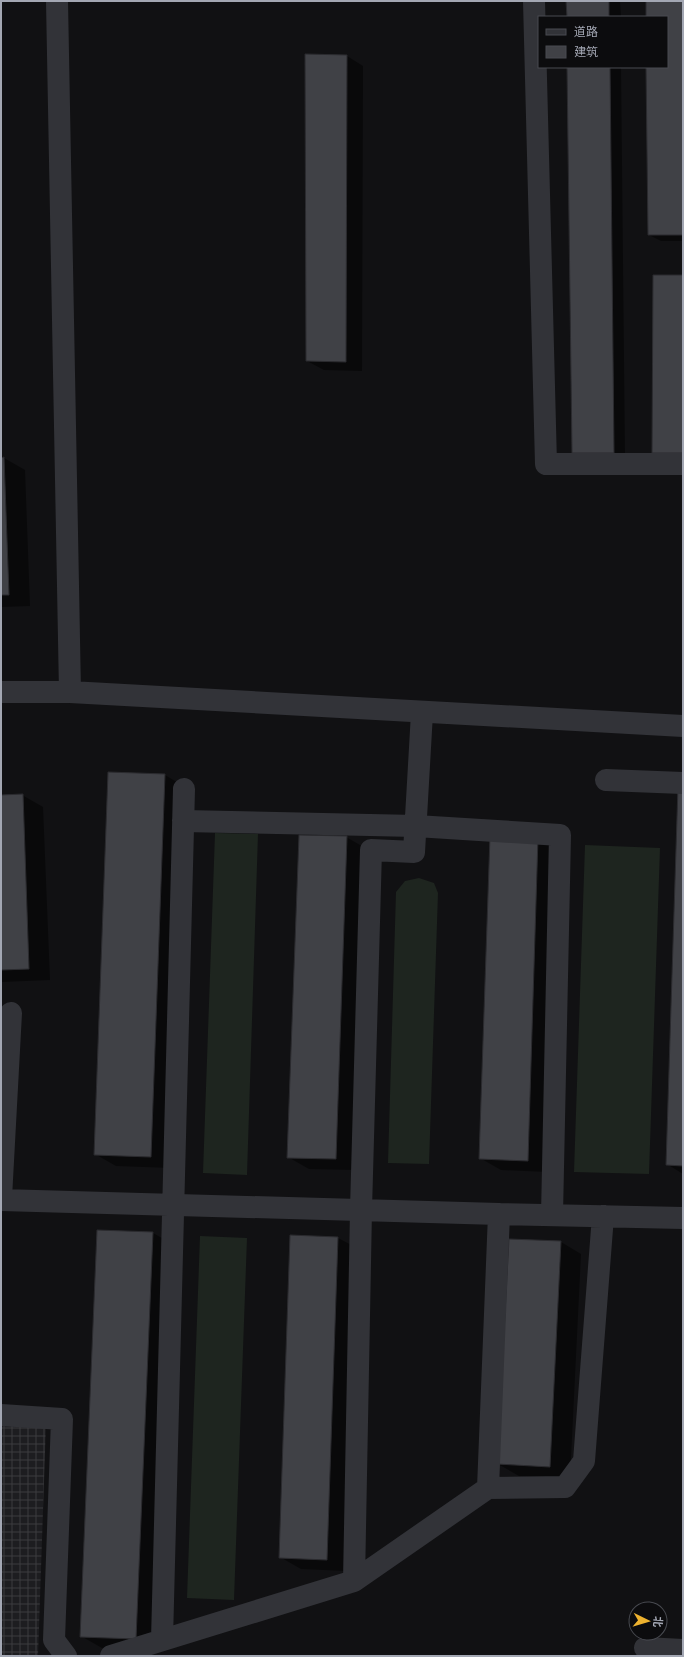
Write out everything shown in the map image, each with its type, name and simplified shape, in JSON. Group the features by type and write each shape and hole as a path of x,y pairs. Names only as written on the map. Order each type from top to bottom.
{"street":[{"path":"57,1 70,692"},
{"path":"534,1 546,464 683,464"},
{"path":"1,692 70,692 422,713 683,726"},
{"path":"354,1581 361,1210 371,850 414,852 422,713"},
{"path":"606,780 683,783"},
{"path":"162,1640 184,789"},
{"path":"183,821 416,826 560,835 552,1216"},
{"path":"11,1012 1,1199 552,1216 683,1218"},
{"path":"488,1488 499,1214"},
{"path":"111,1656 354,1581 488,1488 565,1487 584,1461 603,1216"},
{"path":"1,1415 62,1419 54,1640 66,1656"},
{"path":"645,1648 683,1650"}],"shaded area":[{"path":"215,833 258,834 247,1175 203,1173"},
{"path":"585,845 660,848 649,1174 574,1172"},
{"path":"419,878 434,883 438,893 429,1164 388,1163 396,892 405,881"},
{"path":"200,1236 247,1238 234,1600 187,1598"},
{"path":"1,1421 46,1423 38,1656 1,1656"}],"building":[{"path":"566,1 609,1 609,16 567,16"},
{"path":"646,1 683,1 683,235 648,235 646,68 668,68 668,16 646,16"},
{"path":"305,54 347,55 346,362 306,361"},
{"path":"567,68 610,68 614,453 572,453"},
{"path":"653,275 683,275 683,453 652,453"},
{"path":"4,457 9,595 1,595 1,458"},
{"path":"108,772 165,774 151,1157 94,1155"},
{"path":"678,786 683,786 683,1166 666,1165"},
{"path":"23,794 29,969 1,970 1,795"},
{"path":"299,835 347,836 336,1159 287,1158"},
{"path":"490,836 538,837 528,1161 479,1159"},
{"path":"97,1230 153,1232 136,1639 80,1637"},
{"path":"290,1235 338,1237 327,1560 279,1558"},
{"path":"509,1239 561,1241 550,1467 497,1464"}]}
